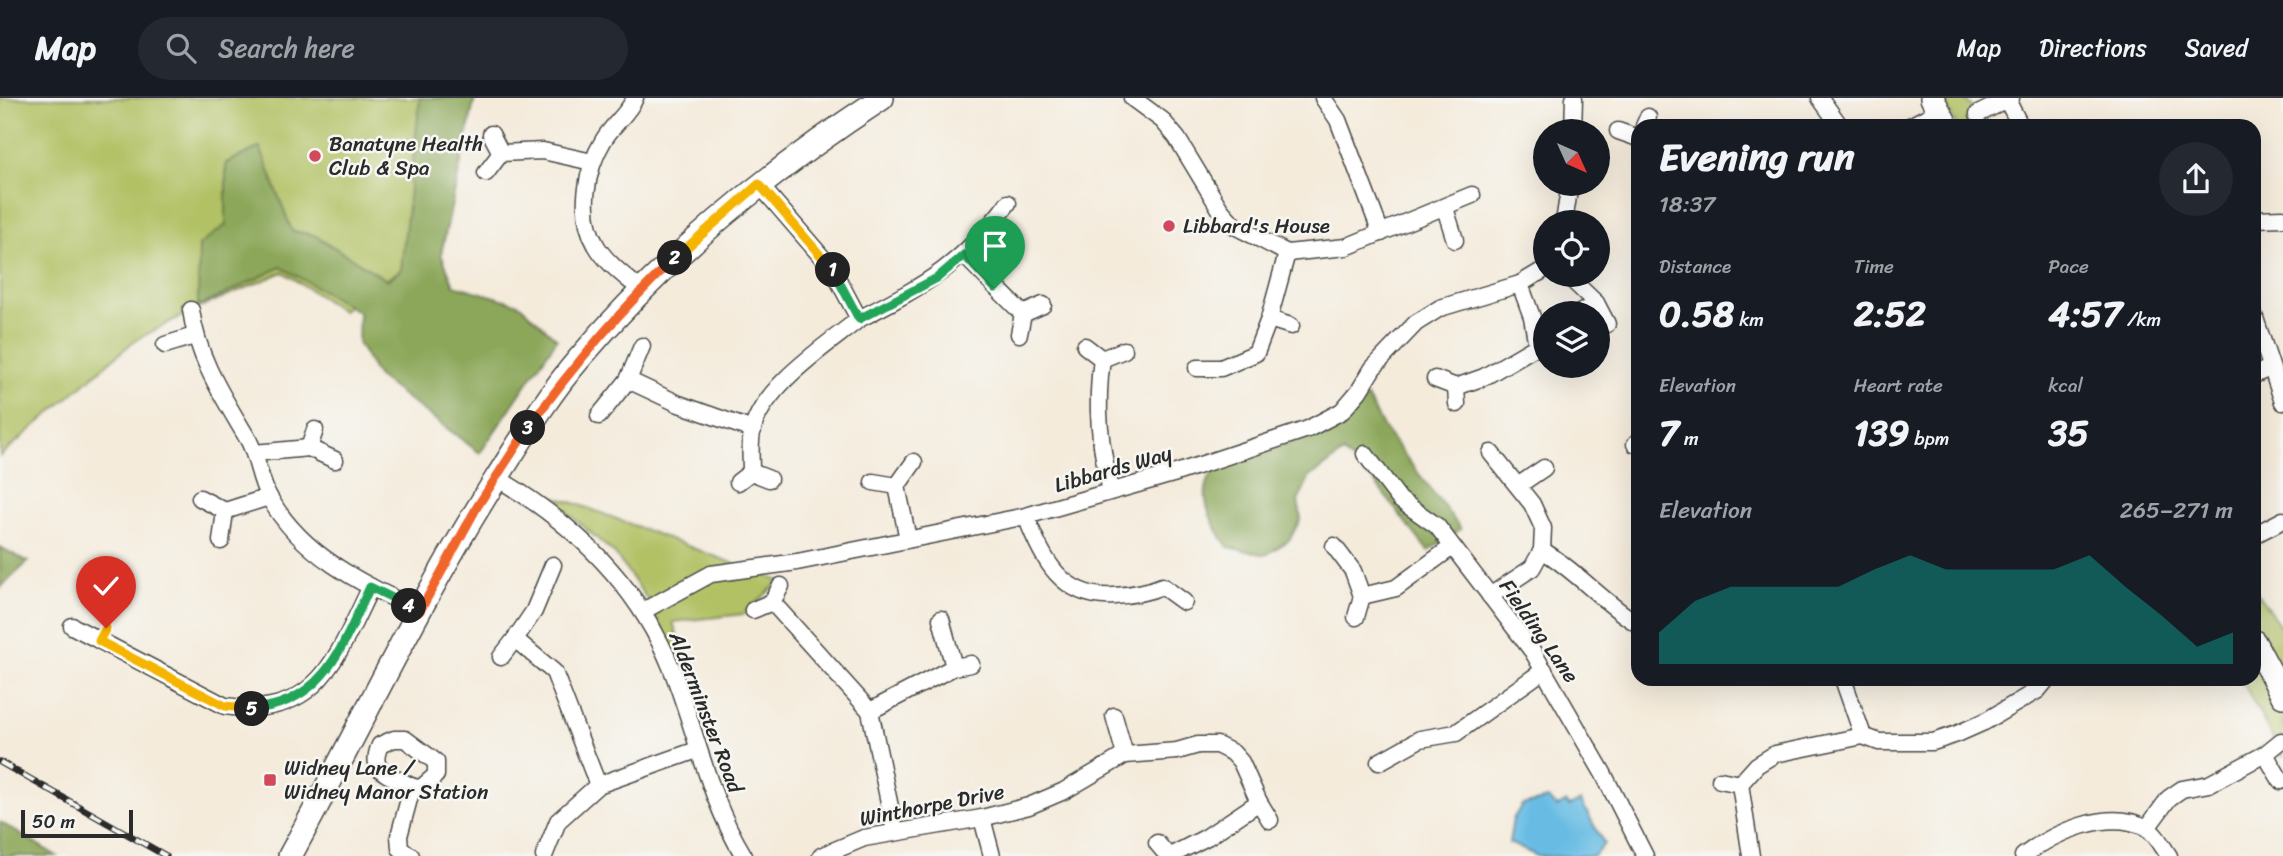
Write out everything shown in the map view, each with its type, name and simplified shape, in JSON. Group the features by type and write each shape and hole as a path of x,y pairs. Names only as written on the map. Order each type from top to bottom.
{"street":[{"path":"635,98 603,139 592,162 587,215 595,244 619,271 641,290"},
{"path":"290,856 477,507 578,360 641,290 759,184 882,98"},
{"path":"1132,98 1162,120 1177,138 1220,209 1236,226 1287,253 1346,247 1472,195"},
{"path":"1322,98 1338,120 1381,233"},
{"path":"1573,119 1574,98"},
{"path":"1820,98 1835,119"},
{"path":"1978,114 2009,99 2017,119"},
{"path":"1922,119 1931,114 1934,102"},
{"path":"1934,102 1944,119"},
{"path":"1618,131 1631,136"},
{"path":"491,134 500,153"},
{"path":"500,153 543,151 592,162"},
{"path":"486,173 500,153"},
{"path":"759,184 833,271 859,319"},
{"path":"769,480 745,477 752,430 758,414 777,389 859,319 937,278 964,255 1008,203"},
{"path":"1445,208 1455,240"},
{"path":"2261,219 2283,218"},
{"path":"1197,368 1221,368 1250,358 1263,340 1287,253"},
{"path":"964,255 1023,314"},
{"name":"Libbards Way","path":"643,611 711,574 797,562 1026,516 1176,474 1328,421 1342,411 1373,368 1416,323 1440,308 1520,284 1533,276"},
{"path":"1435,379 1455,387 1484,377 1537,346 1532,317 1520,284"},
{"path":"1579,287 1594,301"},
{"path":"1023,314 1043,305"},
{"path":"191,310 194,336 209,375 254,453 269,497 291,530 310,549 370,587 420,611"},
{"path":"1019,334 1023,314"},
{"path":"1269,319 1291,326"},
{"path":"165,345 194,336"},
{"path":"2261,338 2283,402"},
{"path":"599,416 628,380 642,346"},
{"path":"1084,346 1102,359"},
{"path":"1102,359 1124,350"},
{"path":"1102,359 1097,414 1111,491"},
{"path":"2261,372 2270,368"},
{"path":"628,380 679,404 752,430"},
{"path":"1455,387 1457,404"},
{"path":"309,448 314,430"},
{"path":"254,453 309,448 335,460"},
{"path":"1490,596 1532,568 1542,550 1544,528 1519,485 1491,453"},
{"name":"Fielding Lane","path":"1365,454 1400,500 1437,526 1544,670 1646,856"},
{"path":"908,539 897,486 914,461"},
{"path":"1519,485 1544,468"},
{"name":"Alderminster Road","path":"497,478 535,500 591,546 643,611 670,666 697,750 717,801 744,856"},
{"path":"873,482 897,486"},
{"path":"200,498 225,511 269,497"},
{"path":"221,541 225,511"},
{"path":"1026,516 1039,552 1052,570 1073,589 1105,596 1136,594 1162,579 1184,602"},
{"path":"2261,531 2283,520"},
{"path":"1334,546 1353,571 1362,596 1356,617"},
{"path":"1362,596 1396,588 1452,547"},
{"path":"1542,550 1569,566 1621,614 1631,620"},
{"path":"501,657 549,594 553,565"},
{"path":"753,610 772,602 781,586"},
{"path":"72,626 103,634 225,706 248,709 272,707 293,699 323,677 370,587"},
{"path":"772,602 870,711 895,831"},
{"path":"941,619 954,667"},
{"path":"515,639 554,672 598,785"},
{"path":"2261,655 2283,696"},
{"path":"870,711 954,667 971,664"},
{"path":"1379,762 1405,738 1456,733 1544,670"},
{"path":"1845,686 1863,736"},
{"path":"1740,784 1757,765 1775,754 1863,736 1879,742 1933,742 1984,722 2042,686"},
{"path":"1114,716 1125,755"},
{"path":"2147,828 2169,798 2182,789 2209,784 2265,754 2281,741"},
{"name":"Winthorpe Drive","path":"821,856 864,838 982,818 1029,806 1064,791 1125,755 1217,745 1233,753 1241,762 1270,820"},
{"path":"544,856 558,821 598,785 697,750"},
{"path":"2265,754 2281,781"},
{"path":"1720,780 1740,784"},
{"path":"1740,784 1751,856"},
{"path":"400,853 399,836 412,788"},
{"path":"1165,852 1207,837 1259,802"},
{"path":"982,818 992,856"},
{"path":"2023,856 2036,846 2083,825 2128,821 2147,828 2169,856"}],"green space":[{"path":"0,98 464,98 432,247 342,311 283,272 191,311 134,341 0,456"},
{"path":"420,98 475,98 441,254 454,285 519,304 557,339 480,453 377,376 358,343 359,312 281,267 198,307 199,245 226,225 226,163 260,147 292,231 314,235 387,280 401,270"},
{"path":"1941,98 1964,98 1979,119 1953,119"},
{"path":"1367,397 1383,427 1461,529 1428,551 1369,475 1343,453 1309,478 1298,501 1301,519 1289,540 1266,555 1228,547 1215,527 1207,506 1207,485 1219,466 1318,430 1354,410"},
{"path":"546,494 780,581 744,614 673,622 688,669 681,665 645,596 615,554"},
{"path":"0,547 28,562 0,588"},
{"path":"2261,599 2283,630 2283,677 2261,640"},
{"path":"2261,673 2283,715 2283,757 2245,686 2261,686"},
{"path":"0,822 57,856 0,856"}],"water":[{"path":"1548,799 1557,807 1565,802 1569,806 1581,801 1604,844 1594,856 1537,856 1509,843 1513,819 1522,805"}],"railway":[{"path":"0,762 166,856"}],"place":[{"name":"Banatyne Health Club & Spa","path":"315,156"},
{"name":"Libbard's House","path":"1169,226"},
{"name":"Widney Lane / Widney Manor Station","path":"270,780"}],"route":[{"path":"106,628 99,641 225,706 248,709 272,707 308,690 323,677 370,587 420,611 477,507 526,431 578,360 641,290 759,184 833,271 859,319 937,278 964,255 995,288"}]}
